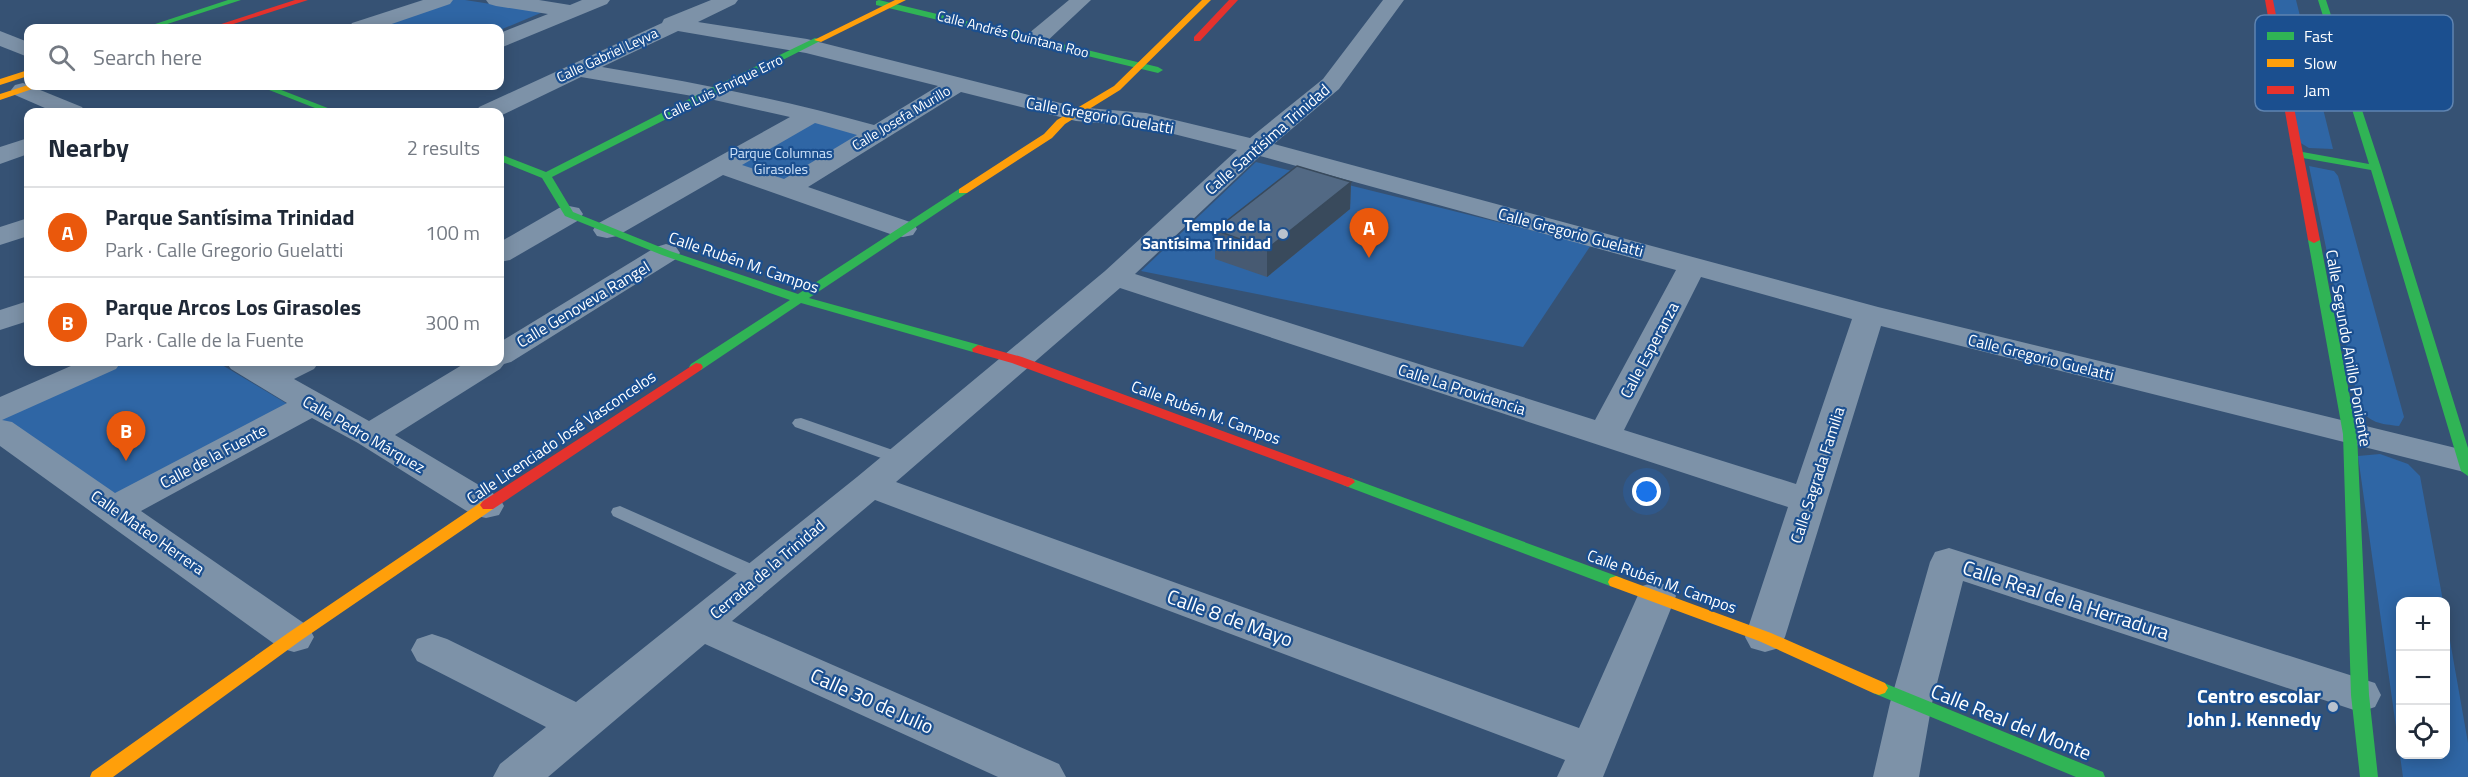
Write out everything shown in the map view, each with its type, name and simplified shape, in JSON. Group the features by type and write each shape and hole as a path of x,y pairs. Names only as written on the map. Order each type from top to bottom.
{"street":[{"path":"160,24 237,0"},
{"path":"181,24 257,0"},
{"path":"226,24 304,0"},
{"path":"372,24 443,0"},
{"path":"496,0 573,12"},
{"path":"504,39 600,0"},
{"name":"Calle Gabriel Leyva","path":"496,108 672,24 728,0"},
{"path":"1036,39 1081,0"},
{"name":"Calle Licenciado José Vasconcelos","path":"99,777 294,636 903,229 1048,136 1061,122 1092,118 1117,88 1206,0"},
{"path":"1188,49 1234,0"},
{"name":"Calle Santísima Trinidad","path":"1017,360 1115,277 1255,147 1331,84 1394,0"},
{"name":"Calle Segundo Anillo Poniente","path":"2269,0 2272,15"},
{"path":"2322,0 2327,15"},
{"name":"Calle Andrés Quintana Roo","path":"870,2 897,2 1036,39 1142,65 1169,69 1151,86"},
{"name":"Calle Luis Enrique Erro","path":"546,176 710,92 897,2"},
{"name":"Calle Gregorio Guelatti","path":"672,24 807,46 1092,118 1146,120 1255,147 1869,314 2350,434 2467,467"},
{"path":"0,38 24,48"},
{"path":"0,75 24,67"},
{"path":"578,70 710,92 876,133"},
{"path":"0,82 24,83"},
{"path":"0,97 24,85"},
{"name":"Calle Josefa Murillo","path":"785,190 956,85"},
{"path":"504,87 523,94"},
{"path":"40,90 67,108"},
{"path":"275,90 322,108"},
{"name":"Calle Segundo Anillo Poniente","path":"2289,111 2350,434 2360,695 2369,777"},
{"path":"2358,111 2467,467"},
{"path":"607,230 812,116"},
{"path":"0,156 24,147"},
{"path":"2297,154 2376,168"},
{"path":"504,159 546,176 569,214 504,252"},
{"path":"721,166 903,229"},
{"name":"Calle Rubén M. Campos","path":"569,214 666,253 799,299 1017,360 1765,637 1911,703"},
{"path":"0,237 24,228"},
{"name":"Calle Genoveva Rangel","path":"504,353 666,253"},
{"name":"Calle Esperanza","path":"1604,435 1693,265"},
{"name":"Calle La Providencia","path":"1115,277 1808,501"},
{"path":"0,321 24,312"},
{"name":"Calle Sagrada Familia","path":"1765,637 1869,314"},
{"name":"Cerrada de la Trinidad","path":"516,777 578,723 702,625 758,575 870,485 1017,360"},
{"path":"0,410 96,366"},
{"name":"Calle Pedro Márquez","path":"249,366 312,404 370,435 486,506"},
{"path":"271,378 295,366"},
{"path":"370,435 482,366"},
{"name":"Calle de la Fuente","path":"115,508 312,404"},
{"name":"Calle Mateo Herrera","path":"0,430 115,508 294,636"},
{"name":"Calle 8 de Mayo","path":"870,485 1585,764"},
{"name":"Calle Real de la Herradura","path":"1896,777 1911,703 1948,562 2360,695"},
{"path":"1585,764 1656,596"},
{"name":"Calle 30 de Julio","path":"702,625 1043,777"},
{"path":"432,650 578,723"},
{"name":"Calle Real del Monte","path":"1911,703 2096,777"}],"lane":[{"path":"801,423 901,459"},
{"path":"620,512 758,575"}],"green space":[{"path":"450,0 465,0 543,12 504,28 504,24 380,24"},
{"path":"2272,0 2296,0 2300,15 2275,15"},
{"path":"2293,111 2324,111 2333,149 2309,148 2299,142"},
{"name":"Parque Columnas Girasoles","path":"815,118 867,132 781,186 731,165"},
{"path":"1256,162 1591,245 1523,347 1141,271"},
{"path":"2309,166 2334,171 2338,176 2404,417 2399,426 2371,419 2359,406"},
{"path":"103,366 224,366 294,408 117,503 0,420 0,412"},
{"path":"2380,454 2408,464 2420,476 2442,597 2396,597 2396,727 2358,456"},
{"path":"2450,641 2468,743 2468,777 2403,777 2400,759 2450,759"}],"building":[{"path":"1297,166 1351,182 1267,249 1215,230"}],"traffic: fast":[{"path":"160,24 237,0"},
{"path":"2322,0 2327,15"},
{"path":"879,3 1158,70"},
{"path":"546,176 818,40"},
{"path":"275,90 322,108"},
{"path":"2358,111 2468,471"},
{"path":"2297,154 2376,168"},
{"path":"504,159 546,176 569,214 666,253 799,299 978,349"},
{"path":"696,367 963,191"},
{"path":"2314,240 2350,434 2360,695 2369,777"},
{"path":"1348,482 1616,582"},
{"path":"1879,688 2096,777"}],"traffic: slow":[{"path":"818,40 902,0"},
{"path":"963,191 1048,136 1061,122 1117,88 1207,0"},
{"path":"0,82 24,74"},
{"path":"0,97 24,90"},
{"path":"99,777 294,637 488,505"},
{"path":"1616,582 1765,637 1879,688"}],"traffic: jam":[{"path":"226,24 304,0"},
{"path":"1197,39 1234,0"},
{"path":"2269,0 2272,15"},
{"path":"2290,111 2314,240"},
{"path":"978,349 1017,360 1348,482"},
{"path":"488,505 696,367"}],"place":[{"name":"Templo de la Santísima Trinidad","path":"1283,234"},
{"name":"Parque Santísima Trinidad","path":"1369,258"},
{"name":"Parque Arcos Los Girasoles","path":"126,461"},
{"name":"Centro escolar John J. Kennedy","path":"2333,707"}]}
